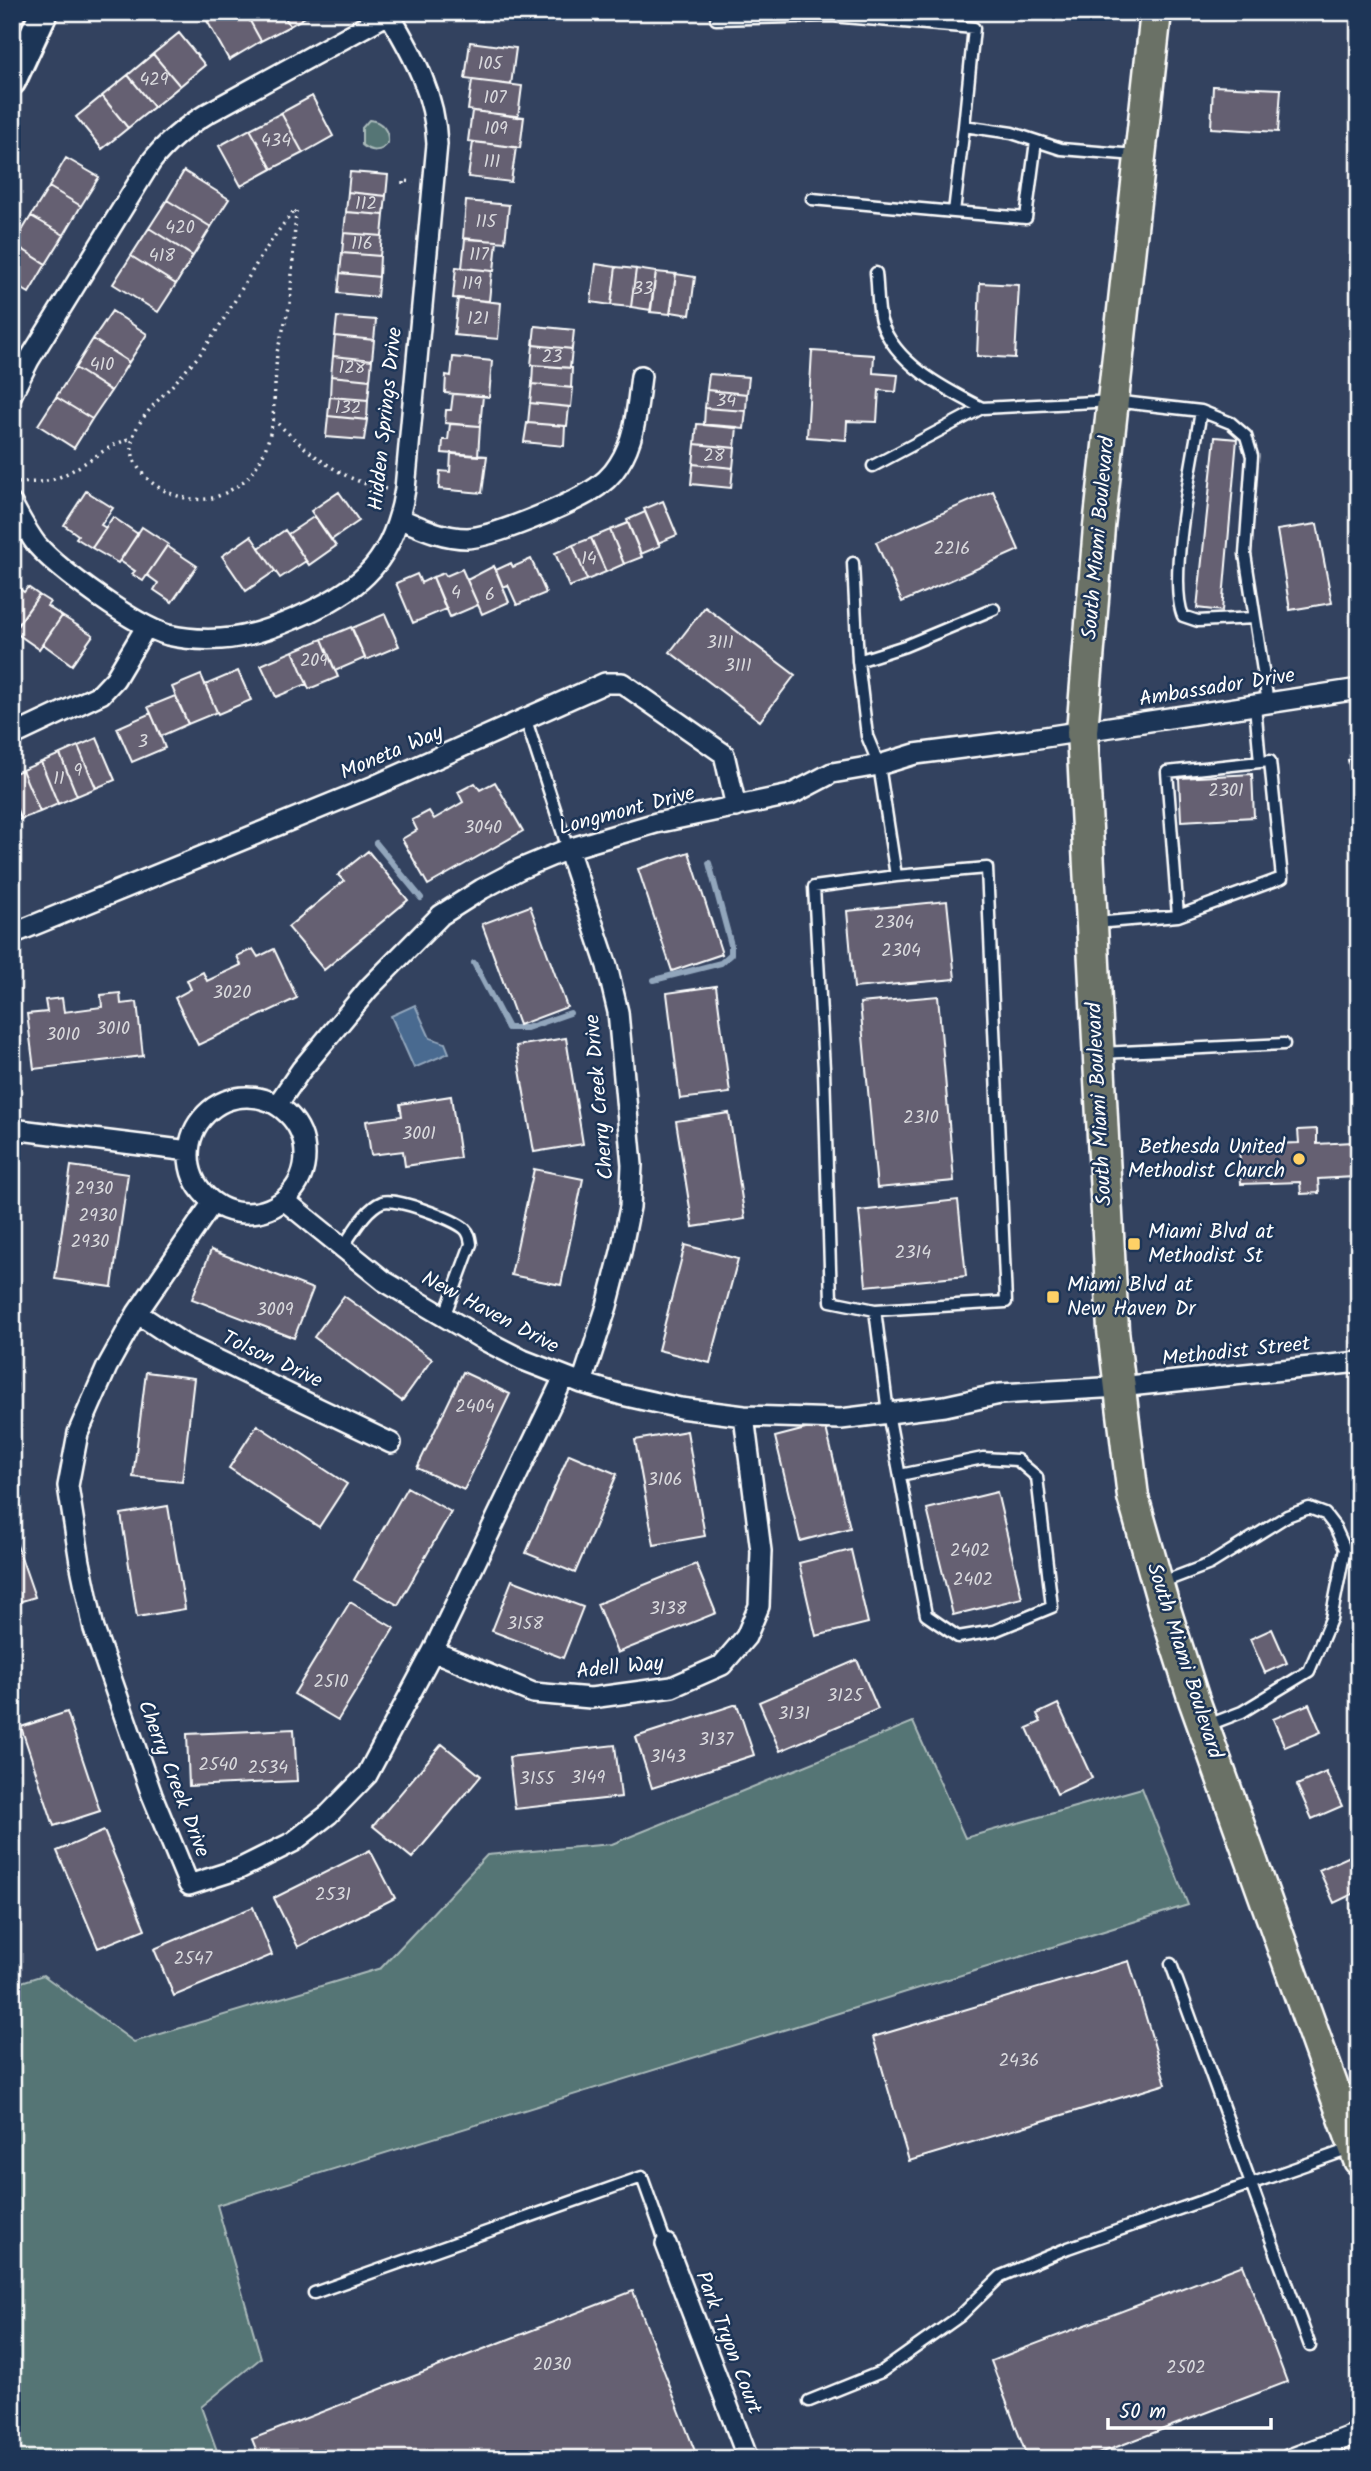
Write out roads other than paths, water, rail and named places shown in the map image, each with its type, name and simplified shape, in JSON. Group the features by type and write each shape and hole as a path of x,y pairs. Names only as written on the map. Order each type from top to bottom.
{"main road":[{"path":"12,81 44,12"},
{"name":"South Miami Boulevard","path":"1156,12 1099,527 1082,732 1109,1285 1133,1497 1157,1584 1204,1726 1356,2154"}],"street":[{"name":"Hidden Springs Drive","path":"12,394 29,360 151,162 165,144 208,113 391,13 426,84 436,123 437,144 420,311 408,474 401,519 390,543 367,574 333,599 276,625 223,639 172,636 146,628 56,564 25,528 12,504"},
{"path":"401,519 437,534 469,538 502,530 589,492 607,479 620,464 634,430 642,376"},
{"path":"12,736 101,694 115,679 146,628"},
{"name":"Moneta Way","path":"12,934 374,786 605,683 622,683 724,754 736,807"},
{"name":"Ambassador Drive","path":"1082,732 1359,689"},
{"name":"Longmont Drive","path":"276,1105 301,1070 369,988 441,915 520,869 568,849 656,823 790,795 832,773 879,765 915,754 1082,732"},
{"name":"Cherry Creek Drive","path":"213,1202 137,1313 107,1367 78,1433 68,1486 94,1629 152,1795 189,1885 239,1869 293,1842 329,1814 367,1775 573,1380 607,1306 630,1207 632,1165 618,1012 607,966 568,849"},
{"path":"239,1098 258,1098 276,1105 291,1117 305,1150 303,1169 296,1186 284,1200 267,1209 248,1213 230,1211 213,1202 199,1188 191,1171 189,1151 193,1132 204,1116 220,1104 239,1098"},
{"path":"12,1129 189,1151"},
{"name":"New Haven Drive","path":"284,1200 384,1281 523,1360 573,1380 622,1395 680,1408 744,1416 841,1419 945,1406 1000,1394 1119,1387"},
{"name":"Tolson Drive","path":"137,1313 182,1343 391,1443"},
{"name":"Methodist Street","path":"1119,1387 1359,1362"},
{"name":"Adell Way","path":"433,1651 533,1693 591,1698 672,1687 722,1665 746,1637 759,1606 761,1550 744,1416"},
{"name":"Park Tryon Court","path":"666,2244 748,2459"},
{"path":"1290,2459 1359,2433"}],"lane":[{"path":"716,19 831,16 974,28 954,212"},
{"path":"964,126 1012,133 1061,149 1140,155"},
{"path":"812,199 1026,218 1036,141"},
{"path":"876,273 881,322 893,343 934,383 982,408"},
{"path":"873,466 982,408 1113,401 1201,411 1231,423 1245,436 1252,456 1245,554 1254,618 1261,704 1260,762"},
{"path":"1201,411 1184,517 1179,606 1183,616 1198,621 1254,618"},
{"path":"853,563 858,661 867,736 879,765 896,876"},
{"path":"858,661 905,646 993,609"},
{"path":"526,720 568,849"},
{"path":"1091,924 1178,916 1282,878 1270,761 1167,772 1178,916"},
{"path":"987,868 1006,1302 875,1310 831,1301 824,1069 814,887 896,876 987,868"},
{"path":"1097,1054 1284,1044"},
{"path":"342,1248 371,1209 384,1201 397,1201 459,1225 468,1232 471,1244 444,1317"},
{"path":"875,1310 888,1413 926,1615 958,1637 994,1631 1052,1607 1037,1477 1017,1461 984,1458 900,1475"},
{"path":"1157,1584 1210,1564 1287,1516 1309,1508 1325,1514 1335,1527 1345,1549 1332,1619 1309,1671 1242,1712 1204,1726"},
{"path":"1171,1964 1310,2346"},
{"path":"810,2401 881,2372 960,2316 1001,2276 1068,2248 1252,2185 1356,2154"},
{"path":"314,2293 642,2177 666,2244"}],"water":[{"path":"415,1005 430,1038 445,1043 449,1053 414,1068 391,1016"}],"waterway":[{"path":"376,843 421,898"},
{"path":"654,980 721,963 731,954 731,945 709,863"},
{"path":"474,963 508,1028 527,1028 570,1013"}],"place":[{"name":"Bethesda United Methodist Church","path":"1299,1159"},
{"name":"Miami Blvd at Methodist St","path":"1134,1244"},
{"name":"Miami Blvd at New Haven Dr","path":"1053,1297"}]}
